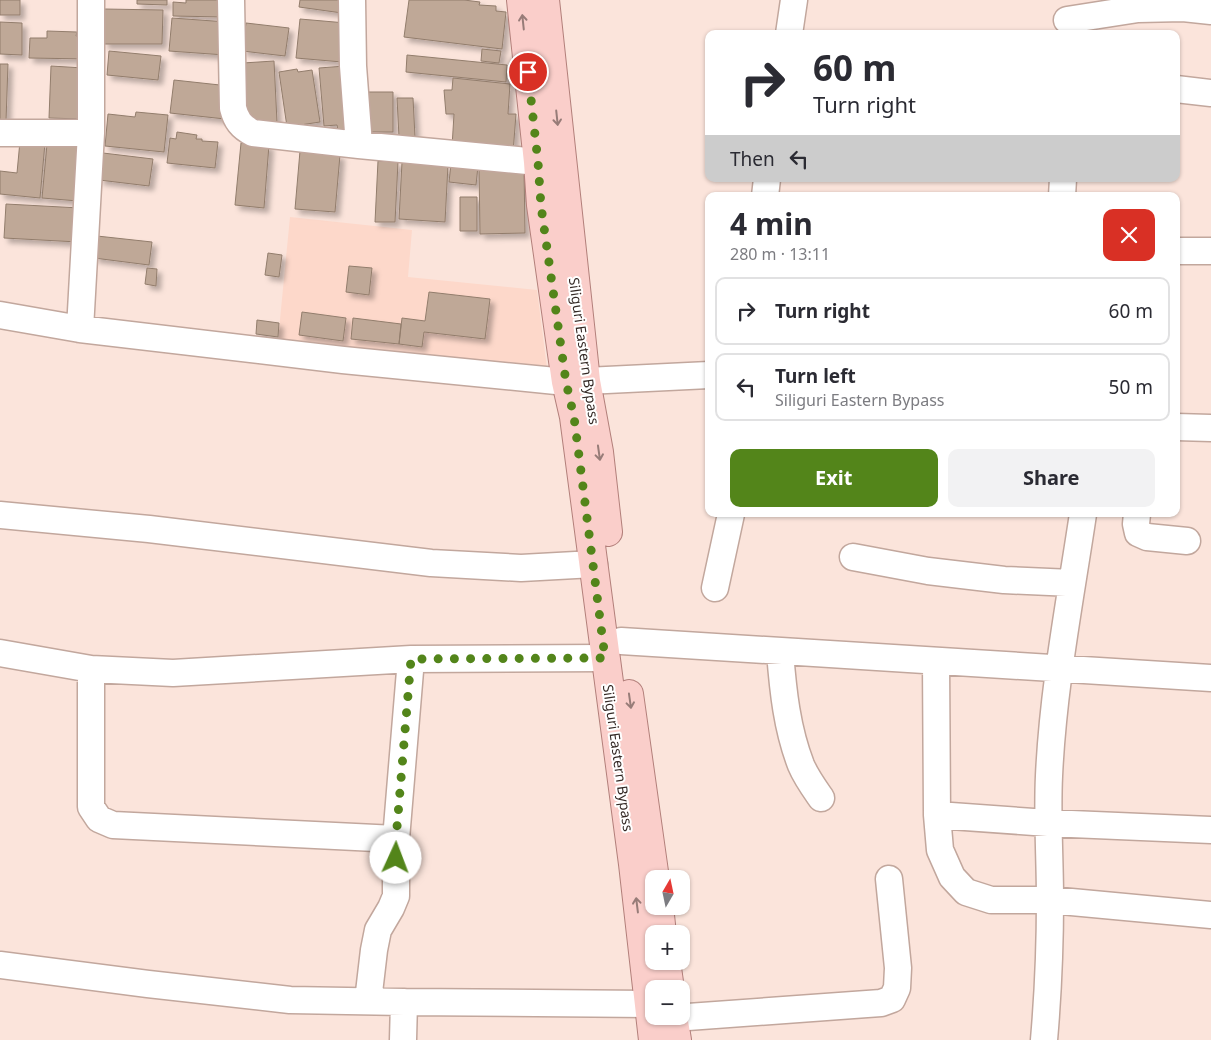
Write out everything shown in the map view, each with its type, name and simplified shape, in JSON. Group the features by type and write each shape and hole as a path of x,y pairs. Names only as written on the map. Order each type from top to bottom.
{"main road":[{"name":"Siliguri Eastern Bypass","path":"521,0 541,206 576,381 599,452 613,649 631,854 656,980"},
{"name":"Siliguri Eastern Bypass","path":"545,0 576,381 574,417 594,564 613,649 653,870"},
{"name":"Siliguri Eastern Bypass","path":"653,1040 655,1025"}],"street":[{"path":"80,329 91,133 91,0"},
{"path":"231,0 233,108 239,124 245,129 253,133 359,145 538,162"},
{"path":"352,0 353,66 359,145"},
{"path":"790,30 794,0"},
{"path":"1067,18 1138,4 1211,11"},
{"path":"1180,89 1211,93"},
{"path":"0,133 91,133"},
{"path":"1180,251 1211,251"},
{"path":"0,315 80,329 343,360 576,381 705,375"},
{"path":"1180,427 1211,428"},
{"path":"0,515 149,529 431,562 521,568 594,564"},
{"path":"715,588 730,517"},
{"path":"1044,1040 1048,989 1050,900 1048,823 1052,721 1083,517"},
{"path":"1137,517 1138,533 1147,538 1187,541"},
{"path":"853,557 928,571 1004,580 1072,583"},
{"path":"0,653 91,669 172,674 613,649 780,652 1211,678"},
{"path":"780,652 783,693 790,729 802,766 821,798"},
{"path":"368,1002 378,930 396,896 396,839 411,659"},
{"path":"936,662 937,815 940,850 952,877 966,892 991,900 1050,900 1211,915"},
{"path":"91,669 91,807 98,819 113,825 396,839"},
{"path":"937,815 1048,823 1211,830"},
{"path":"690,1023 881,1003 892,999 898,988 898,968 889,879"},
{"path":"0,965 290,1000 404,1002 645,996"},
{"path":"403,1040 404,1002"}],"shaded area":[{"path":"290,217 412,230 408,277 537,290 547,368 278,340"}],"building":[{"path":"0,0 20,0 20,15 0,15"},
{"path":"137,0 167,0 167,5 137,4"},
{"path":"186,0 224,0 223,17 173,16 173,2 186,3"},
{"path":"300,0 344,0 342,13 299,7"},
{"path":"409,0 464,0 480,2 479,5 496,6 496,11 506,12 502,49 404,37"},
{"path":"104,9 163,10 162,44 104,44"},
{"path":"172,18 227,22 225,55 169,51"},
{"path":"300,19 346,23 342,62 296,58"},
{"path":"0,22 22,23 22,55 0,54"},
{"path":"246,23 289,28 285,56 242,51"},
{"path":"47,31 77,32 76,36 88,36 87,59 29,58 30,38 47,38"},
{"path":"482,49 501,51 499,63 481,61"},
{"path":"109,51 161,56 158,80 107,75"},
{"path":"407,55 507,65 506,82 406,72"},
{"path":"274,61 277,122 246,123 243,63"},
{"path":"0,64 8,64 6,121 0,121"},
{"path":"51,66 84,68 81,119 49,118"},
{"path":"345,66 351,129 338,130 337,125 324,126 319,68"},
{"path":"297,69 298,72 312,70 320,122 287,127 279,72"},
{"path":"453,78 510,84 508,114 516,114 513,153 452,147 454,114 446,114 444,90 452,90"},
{"path":"174,80 229,86 225,119 170,113"},
{"path":"365,92 393,92 393,132 365,132"},
{"path":"397,98 413,98 415,137 399,137"},
{"path":"136,112 168,115 164,152 105,146 108,114 135,117"},
{"path":"177,132 197,135 196,139 202,139 202,141 218,142 215,168 167,163 170,138 176,139"},
{"path":"20,141 45,143 40,198 0,194 0,171 17,173"},
{"path":"241,143 269,145 264,208 235,205"},
{"path":"47,144 83,147 78,201 42,198"},
{"path":"300,151 340,155 335,212 295,209"},
{"path":"103,153 153,159 149,186 99,180"},
{"path":"378,161 398,162 395,222 375,222"},
{"path":"402,162 448,165 445,222 399,219"},
{"path":"451,164 478,166 476,185 449,182"},
{"path":"479,168 524,168 525,233 480,234"},
{"path":"460,197 477,197 477,231 460,231"},
{"path":"6,204 80,208 78,242 4,238"},
{"path":"97,236 152,242 149,265 94,258"},
{"path":"268,253 282,255 279,277 265,275"},
{"path":"349,266 372,268 369,295 346,292"},
{"path":"147,268 157,269 156,286 145,284"},
{"path":"429,292 490,299 485,339 424,332 422,347 399,344 402,318 425,321"},
{"path":"302,312 346,318 343,341 299,335"},
{"path":"353,318 401,324 399,344 351,339"},
{"path":"257,320 279,323 278,337 256,334"}],"route":[{"path":"396,858 411,659 605,658 574,417 566,382 541,206 528,72"}]}
